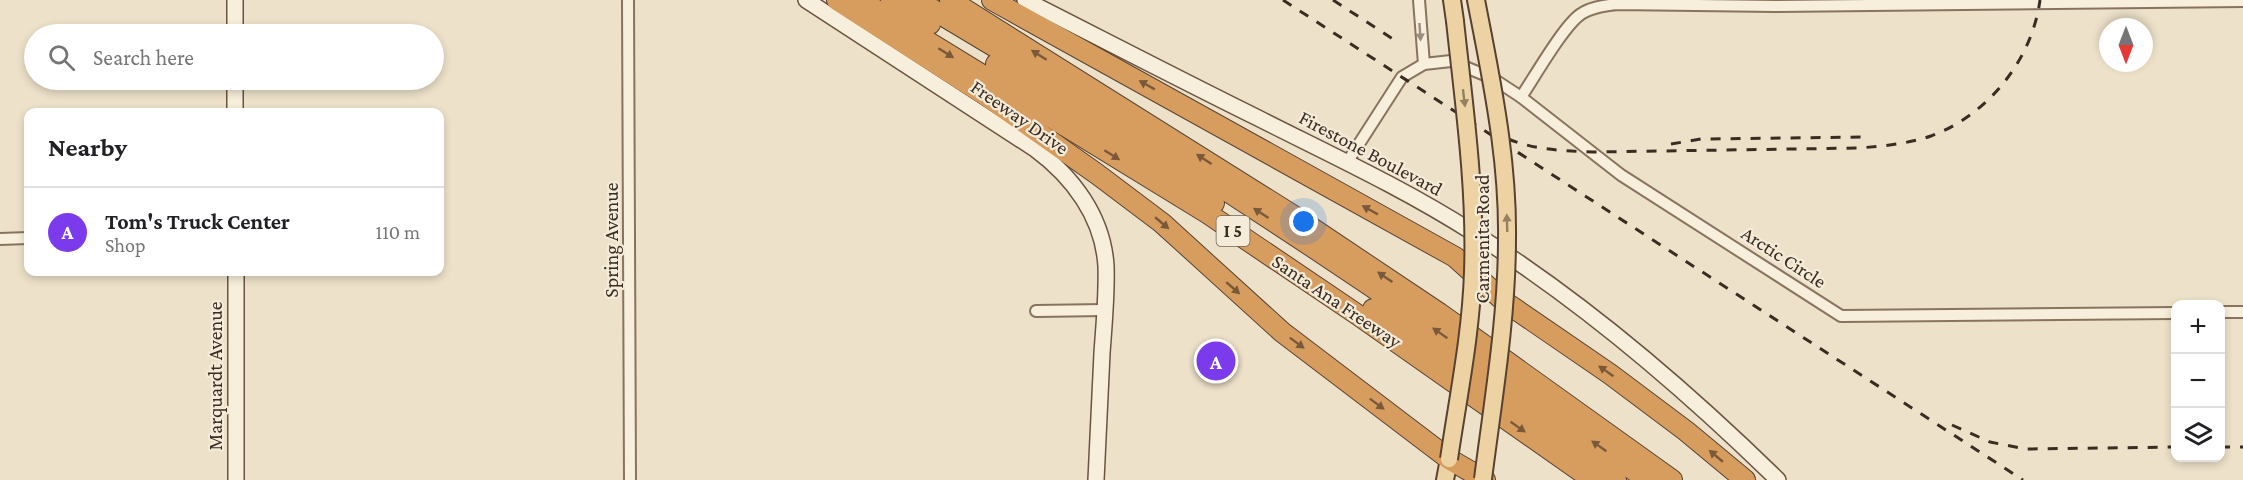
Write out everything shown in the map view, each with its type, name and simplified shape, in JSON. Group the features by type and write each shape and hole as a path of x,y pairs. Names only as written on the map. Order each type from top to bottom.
{"highway":[{"path":"837,0 988,97 1162,223 1282,332 1449,459 1484,480"},
{"name":"Santa Ana Freeway","path":"860,0 1207,213 1358,315 1593,480"},
{"path":"891,0 1181,181 1417,339 1616,480"},
{"path":"917,0 1166,152 1283,227 1439,332 1647,480"},
{"name":"I 5","path":"950,0 1303,222 1439,313 1672,480"},
{"path":"992,0 1455,257 1505,302 1610,374 1686,431 1744,480"}],"main road":[{"name":"Carmenita Road","path":"1445,480 1466,348 1473,274 1470,157 1452,0"},
{"name":"Carmenita Road","path":"1476,0 1496,103 1504,171 1508,240 1505,302 1484,480"}],"street":[{"path":"235,0 235,24"},
{"name":"Spring Avenue","path":"628,0 630,480"},
{"name":"Freeway Drive","path":"806,0 1054,163 1078,189 1099,232 1106,267 1096,480"},
{"name":"Firestone Boulevard","path":"1025,0 1348,161 1473,232 1529,269 1607,326 1719,423 1778,480"},
{"path":"1348,161 1402,77 1424,64 1419,0"},
{"path":"1521,97 1567,28 1580,14 1598,6 1616,4 2243,1"},
{"name":"Arctic Circle","path":"1424,64 1450,61 1492,78 1521,97 1621,175 1841,316 2171,313"},
{"path":"235,90 235,108"},
{"path":"0,239 24,238"},
{"name":"Marquardt Avenue","path":"236,276 236,480"},
{"path":"1036,310 1105,310"},
{"path":"2225,312 2243,312"}],"railway":[{"path":"1283,0 2023,480"},
{"path":"1333,0 1396,41"},
{"path":"1508,139 1539,148 1593,152 1859,148 1922,139 1952,127 1988,100 2004,83 2028,44 2040,0"},
{"path":"1671,144 1701,139 1867,137"},
{"path":"1952,425 1990,442 2026,449 2171,447"},
{"path":"2225,447 2243,447"}],"place":[{"name":"Tom's Truck Center","path":"1216,361"}]}
